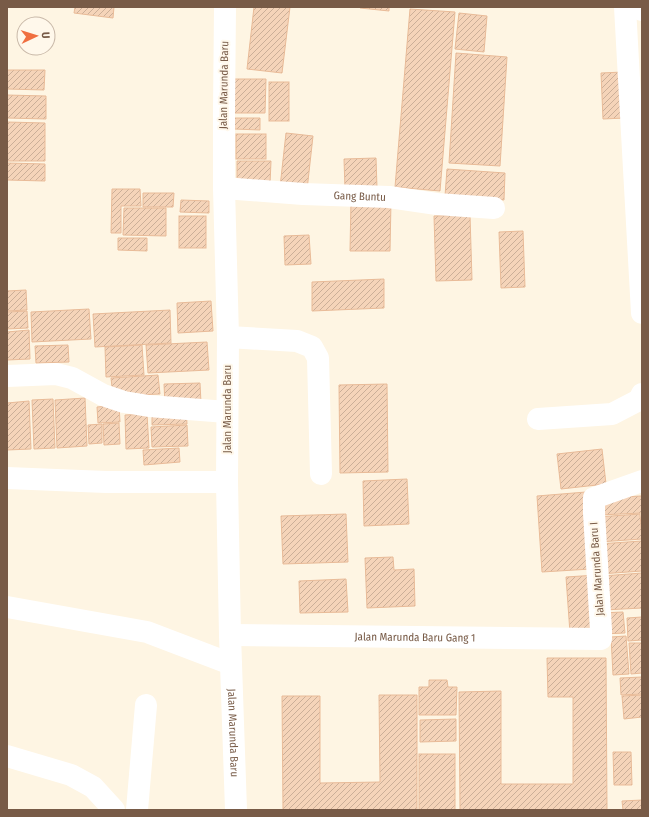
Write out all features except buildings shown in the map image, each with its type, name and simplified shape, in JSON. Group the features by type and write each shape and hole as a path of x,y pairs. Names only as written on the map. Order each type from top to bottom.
{"street":[{"name":"Jalan Marunda Baru","path":"225,7 224,188 228,337 227,482 236,810"},
{"path":"625,7 642,312"},
{"name":"Gang Buntu","path":"224,188 303,194 389,197 437,204 494,208"},
{"path":"228,337 297,341 312,347 318,358 321,474"},
{"path":"7,376 56,374 72,378 103,395 124,402 149,406 227,412"},
{"path":"538,419 612,414 639,400 642,394"},
{"path":"7,478 106,482 227,482"},
{"name":"Jalan Marunda Baru I","path":"601,639 594,498 642,481"},
{"path":"7,607 147,632 231,664"},
{"name":"Jalan Marunda Baru Gang 1","path":"230,635 601,639"},
{"path":"137,810 146,705"},
{"path":"7,756 71,775 93,787 114,810"}]}
